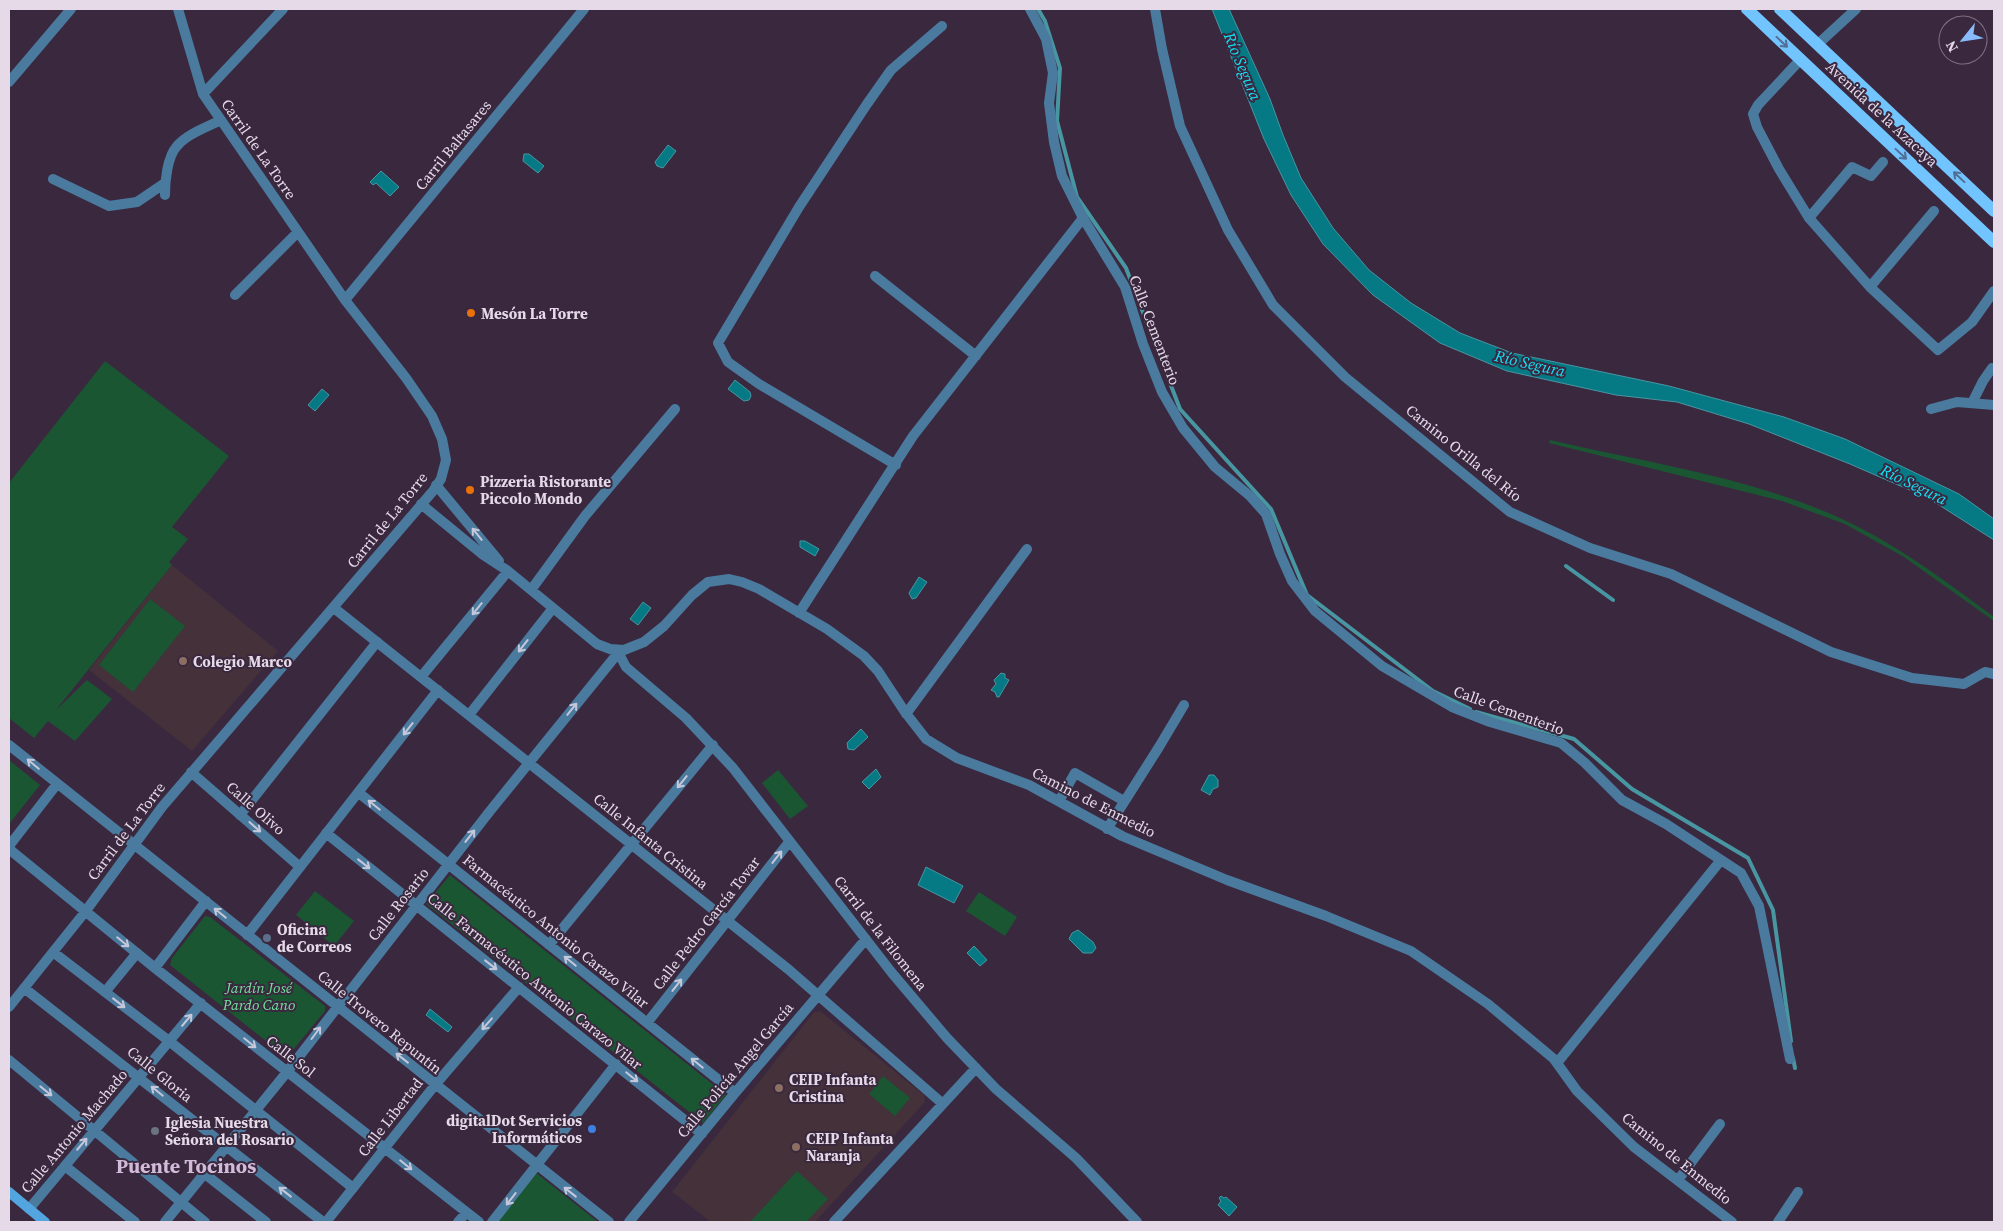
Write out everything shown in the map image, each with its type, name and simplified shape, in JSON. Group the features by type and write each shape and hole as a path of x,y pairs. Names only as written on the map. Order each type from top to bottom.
{"main road":[{"name":"Avenida de la Azacaya","path":"1747,9 1994,242"},
{"name":"Avenida de la Azacaya","path":"1780,9 1994,211"},
{"path":"9,1192 44,1222"}],"street":[{"path":"9,82 71,9"},
{"name":"Carril de La Torre","path":"9,1007 85,912 162,806 334,608 421,504 436,485 444,470 445,452 432,416 406,378 346,300 203,94 178,9"},
{"path":"203,94 283,9"},
{"name":"Carril Baltasares","path":"346,300 584,9"},
{"name":"Calle Cementerio","path":"1030,9 1046,39 1053,73 1050,103 1054,142 1062,176 1083,218 1125,287 1143,344 1162,392 1183,428 1216,467 1250,496 1266,514 1292,581 1315,611 1382,666 1452,707 1490,722 1561,743 1584,762 1622,800 1666,824 1741,873 1759,906 1790,1059"},
{"name":"Camino Orilla del Río","path":"1155,9 1162,49 1180,126 1228,230 1273,305 1345,376 1510,512 1590,548 1671,574 1831,652 1912,678 1964,684 1985,672 1994,674"},
{"path":"1818,44 1856,9"},
{"path":"896,465 759,384 728,362 718,343 799,207 891,70 942,26"},
{"path":"1801,60 1758,104 1753,114 1757,127 1809,218 1870,287 1938,350 1972,322 1994,291"},
{"path":"165,195 166,175 176,146 193,134 221,120"},
{"path":"1809,218 1852,167 1870,176 1882,162"},
{"path":"53,179 109,206 137,202 165,183"},
{"path":"1870,287 1934,211"},
{"path":"799,613 913,436 1083,218"},
{"path":"235,295 298,232"},
{"path":"874,276 976,356"},
{"path":"1972,403 1992,368"},
{"path":"1931,409 1957,402 1994,406"},
{"path":"531,590 585,516 675,409"},
{"path":"436,485 508,571"},
{"path":"421,504 482,554 508,571 597,644 618,651"},
{"path":"906,714 1027,549"},
{"path":"422,677 508,571"},
{"name":"Camino de Enmedio","path":"618,651 632,648 650,638 664,626 699,588 718,579 742,582 774,597 851,645 864,656 878,670 906,714 926,738 957,758 1029,785 1122,836 1227,880 1326,916 1411,951 1488,1004 1557,1063 1578,1091 1634,1147 1732,1222"},
{"name":"Calle Infanta Cristina","path":"334,608 727,920 944,1104"},
{"path":"469,715 553,608"},
{"path":"240,815 377,642"},
{"name":"Carril de la Filomena","path":"618,651 626,667 686,718 733,768 789,842 942,1032 996,1089 1076,1158 1137,1222"},
{"name":"Calle Rosario","path":"165,1222 287,1072 528,762 618,651"},
{"path":"247,935 438,690"},
{"path":"1107,828 1160,747 1184,705"},
{"name":"Calle Trovero Repuntín","path":"9,745 133,846 206,901 608,1222"},
{"path":"549,945 713,745"},
{"name":"Calle Olivo","path":"192,772 300,867"},
{"path":"1059,801 1075,773 1124,801"},
{"path":"9,847 57,784"},
{"name":"Farmacéutico Antonio Carazo Vilar","path":"359,793 735,1093"},
{"name":"Calle Farmacéutico Antonio Carazo Vilar","path":"326,833 702,1134"},
{"name":"Calle Pedro García Tovar","path":"648,1023 789,842"},
{"name":"Calle Sol","path":"9,847 137,954 479,1222"},
{"path":"1557,1063 1721,860"},
{"path":"156,968 206,901"},
{"name":"Calle Policía Angel García","path":"629,1222 817,995 866,939"},
{"path":"53,952 169,1041 353,1188"},
{"path":"105,992 137,954"},
{"name":"Calle Libertad","path":"324,1222 435,1084 519,987"},
{"name":"Calle Gloria","path":"24,988 324,1222"},
{"name":"Calle Antonio Machado","path":"29,1209 201,1003"},
{"path":"9,1060 205,1222"},
{"path":"492,1222 616,1064"},
{"path":"834,1222 976,1068"},
{"path":"1678,1180 1720,1124"},
{"path":"65,1166 135,1222"},
{"path":"205,1174 266,1222"},
{"path":"1778,1222 1798,1192"},
{"path":"458,1222 466,1213"}],"shaded area":[{"name":"Colegio Marco","path":"172,565 278,651 192,751 89,670"},
{"name":"CEIP Infanta Naranja","path":"820,1011 924,1095 925,1102 815,1222 711,1222 672,1192 814,1012"}],"green space":[{"path":"105,361 229,456 172,527 188,539 169,562 172,565 56,710 87,680 112,699 75,741 48,721 34,738 9,718 9,483"},
{"path":"1550,440 1698,472 1807,504 1863,529 1902,552 1994,617 1994,621 1904,557 1845,524 1782,501 1549,443"},
{"path":"150,599 185,626 133,692 99,665"},
{"path":"9,760 40,785 9,824"},
{"path":"778,770 808,806 790,819 762,783"},
{"path":"450,875 726,1095 703,1123 426,904"},
{"path":"315,891 354,921 334,946 296,915"},
{"path":"979,892 1017,917 1005,936 966,911"},
{"name":"Jardín José Pardo Cano","path":"205,916 210,917 325,1006 325,1011 288,1056 285,1056 170,965 172,958"},
{"path":"883,1076 910,1098 895,1116 869,1094"},
{"path":"797,1171 828,1199 806,1222 750,1222"},
{"path":"535,1172 598,1222 496,1222"}],"water":[{"name":"Río Segura","path":"1212,9 1229,9 1270,99 1301,178 1333,228 1369,270 1411,303 1460,333 1512,353 1669,386 1784,417 1845,439 1959,494 1994,519 1994,540 1928,498 1850,464 1749,424 1677,402 1616,395 1507,371 1440,343 1373,295 1323,244 1291,195 1264,139"},
{"path":"668,145 676,151 663,168 657,166 655,162"},
{"path":"524,154 529,154 544,166 538,173 523,161"},
{"path":"381,171 399,187 390,196 376,183 373,185 370,182"},
{"path":"735,380 750,392 749,400 744,401 728,389"},
{"path":"322,389 329,395 315,411 308,405"},
{"path":"800,541 805,541 819,549 815,556 800,547"},
{"path":"919,577 927,582 916,598 912,599 909,593"},
{"path":"643,602 651,608 638,625 630,619"},
{"path":"1001,673 1005,674 1005,678 1009,680 999,697 997,697 995,692 991,690 996,684 994,680"},
{"path":"861,729 868,737 854,750 848,749 847,743"},
{"path":"876,769 881,777 869,789 862,782"},
{"path":"1209,775 1214,775 1218,780 1218,787 1213,789 1210,795 1201,790"},
{"path":"926,867 963,886 954,903 918,885"},
{"path":"1078,930 1093,942 1096,948 1092,953 1083,953 1069,939 1072,933"},
{"path":"974,946 987,960 980,966 967,953"},
{"path":"430,1009 452,1027 448,1032 426,1015"},
{"path":"1221,1196 1226,1197 1237,1207 1229,1216 1218,1205 1221,1201 1219,1198"}],"waterway":[{"path":"1038,9 1045,21 1060,68 1057,121 1077,197 1126,268 1180,409 1271,509 1307,595 1433,691 1470,709"},
{"path":"1566,566 1613,600"},
{"path":"1476,712 1574,739 1632,789 1748,858 1773,910 1791,1041"},
{"path":"1793,1058 1795,1068"}],"place":[{"name":"Mesón La Torre","path":"471,313"},
{"name":"Pizzeria Ristorante Piccolo Mondo","path":"470,490"},
{"name":"Colegio Marco","path":"183,661"},
{"name":"Oficina de Correos","path":"267,938"},
{"name":"CEIP Infanta Cristina","path":"779,1088"},
{"name":"digitalDot Servicios Informáticos","path":"592,1129"},
{"name":"Iglesia Nuestra Señora del Rosario","path":"155,1131"},
{"name":"CEIP Infanta Naranja","path":"796,1147"}],"district":[{"name":"Puente Tocinos","path":"186,1166"}]}
